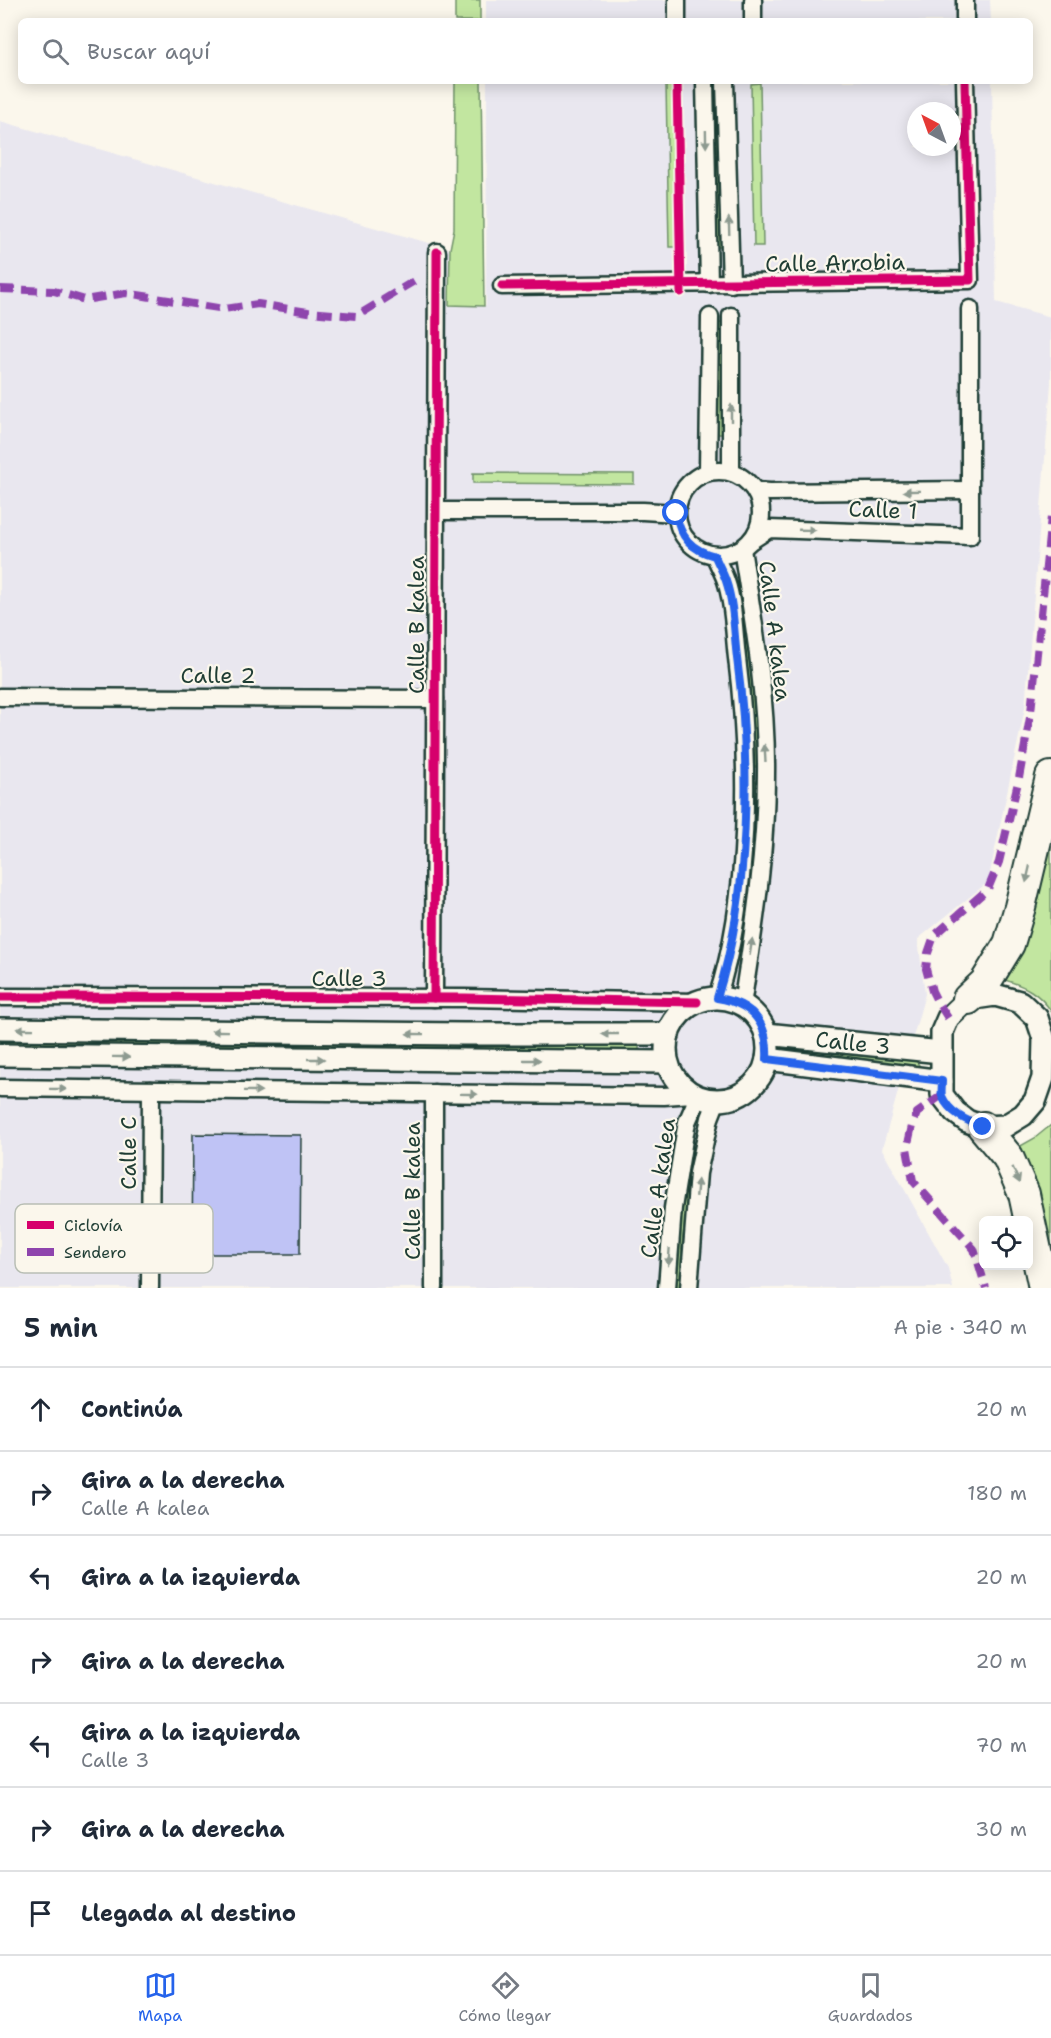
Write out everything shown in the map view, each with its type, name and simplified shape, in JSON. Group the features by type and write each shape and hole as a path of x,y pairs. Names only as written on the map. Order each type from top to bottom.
{"highway":[{"path":"968,999 985,982 1009,944 1051,777"},
{"path":"983,1127 1008,1157 1024,1194 1044,1288"}],"street":[{"path":"677,0 677,18"},
{"path":"753,0 753,18"},
{"path":"964,0 965,18"},
{"path":"705,84 709,284"},
{"path":"725,84 731,284"},
{"name":"Calle Arrobia","path":"502,286 970,280 965,84"},
{"name":"Calle B kalea","path":"434,998 436,252"},
{"name":"Calle 1","path":"747,544 770,529 970,536 970,309"},
{"path":"731,316 731,472"},
{"path":"708,471 710,317"},
{"path":"708,471 731,472 740,476 755,491 760,503 761,516 758,529 747,544 729,554 715,556 702,553 683,537 678,526 676,513 678,500 685,487 695,477 708,471"},
{"name":"Calle 1","path":"755,491 970,490"},
{"path":"437,511 676,513"},
{"name":"Calle A kalea","path":"742,1005 759,900 766,774 761,676 747,544"},
{"name":"Calle A kalea","path":"707,1000 727,966 741,877 746,774 741,684 733,624 726,583 715,556"},
{"name":"Calle 2","path":"0,697 435,699"},
{"path":"994,995 1020,1002 1038,1018 1047,1039 1047,1079 1035,1101 1023,1115 1005,1126 983,1127 967,1121 955,1112 942,1095 942,1032 948,1018 968,999 994,995"},
{"name":"Calle 3","path":"0,997 707,1000"},
{"path":"0,1088 663,1096 727,1099 741,1094 753,1085 762,1073 767,1059 768,1046 766,1034 753,1012 730,1000 707,1000 685,1010 675,1021 668,1034 667,1062 673,1075 681,1086 702,1097"},
{"path":"0,1029 668,1034"},
{"name":"Calle 3","path":"766,1034 941,1052"},
{"path":"0,1055 667,1062"},
{"name":"Calle 3","path":"767,1059 942,1081"},
{"name":"Calle C","path":"150,1204 151,1090"},
{"name":"Calle B kalea","path":"434,1288 435,1093"},
{"name":"Calle A kalea","path":"667,1288 673,1208 687,1122 702,1097"},
{"name":"Calle A kalea","path":"689,1288 698,1173 710,1118 702,1097"},
{"name":"Calle C","path":"150,1273 150,1288"}],"shaded area":[{"path":"486,0 990,0 991,18 486,18"},
{"path":"487,84 992,84 996,302 1051,317 1051,383 1025,708 988,882 918,939 925,994 882,1149 948,1268 953,1288 0,1288 0,121 450,249 449,305 486,306"}],"green space":[{"path":"455,0 480,0 480,18 455,18"},
{"path":"455,84 481,84 484,306 449,305 450,249 454,229"},
{"path":"751,84 760,84 763,246 754,246"},
{"path":"666,85 674,85 677,247 669,247"},
{"path":"714,96 719,96 721,247 716,247"},
{"path":"717,323 722,323 723,434 718,434"},
{"path":"473,473 634,474 634,484 473,483"},
{"path":"740,587 756,710 757,767 753,767 748,677 736,588"},
{"path":"753,781 757,781 755,849 741,962 737,961 751,848"},
{"path":"1051,824 1051,1011 1042,999 1031,991 1005,980 1017,961"},
{"path":"0,1040 173,1040 174,1049 0,1049"},
{"path":"189,1041 458,1042 458,1051 189,1049"},
{"path":"471,1043 639,1045 639,1052 471,1050"},
{"path":"807,1046 916,1061 919,1065 915,1068 806,1053"},
{"path":"1051,1125 1051,1267 1027,1161 1017,1148 1035,1138"},
{"path":"691,1146 694,1147 682,1245 680,1288 676,1288 677,1245"}],"building":[{"path":"193,1134 301,1135 300,1254 213,1254 213,1204 192,1204"}],"marked path":[{"path":"0,289 54,291 85,300 126,293 224,309 258,304 308,312 357,316 414,281"},
{"path":"948,1018 932,991 926,969 928,953 934,936 988,889 999,862 1019,778 1031,712 1051,517"},
{"path":"942,1095 917,1113 912,1126 907,1148 913,1181 974,1249 986,1288"}],"cycle path":[{"path":"677,84 681,292"},
{"path":"502,286 970,280 965,84"},
{"path":"434,998 437,252"},
{"path":"0,997 465,998 697,1002"}],"route":[{"path":"676,513 683,537 702,553 715,556 726,583 741,684 746,774 741,877 727,966 717,998 730,1000 753,1012 766,1034 767,1059 942,1081 942,1095 955,1112 967,1121 983,1127"}]}
